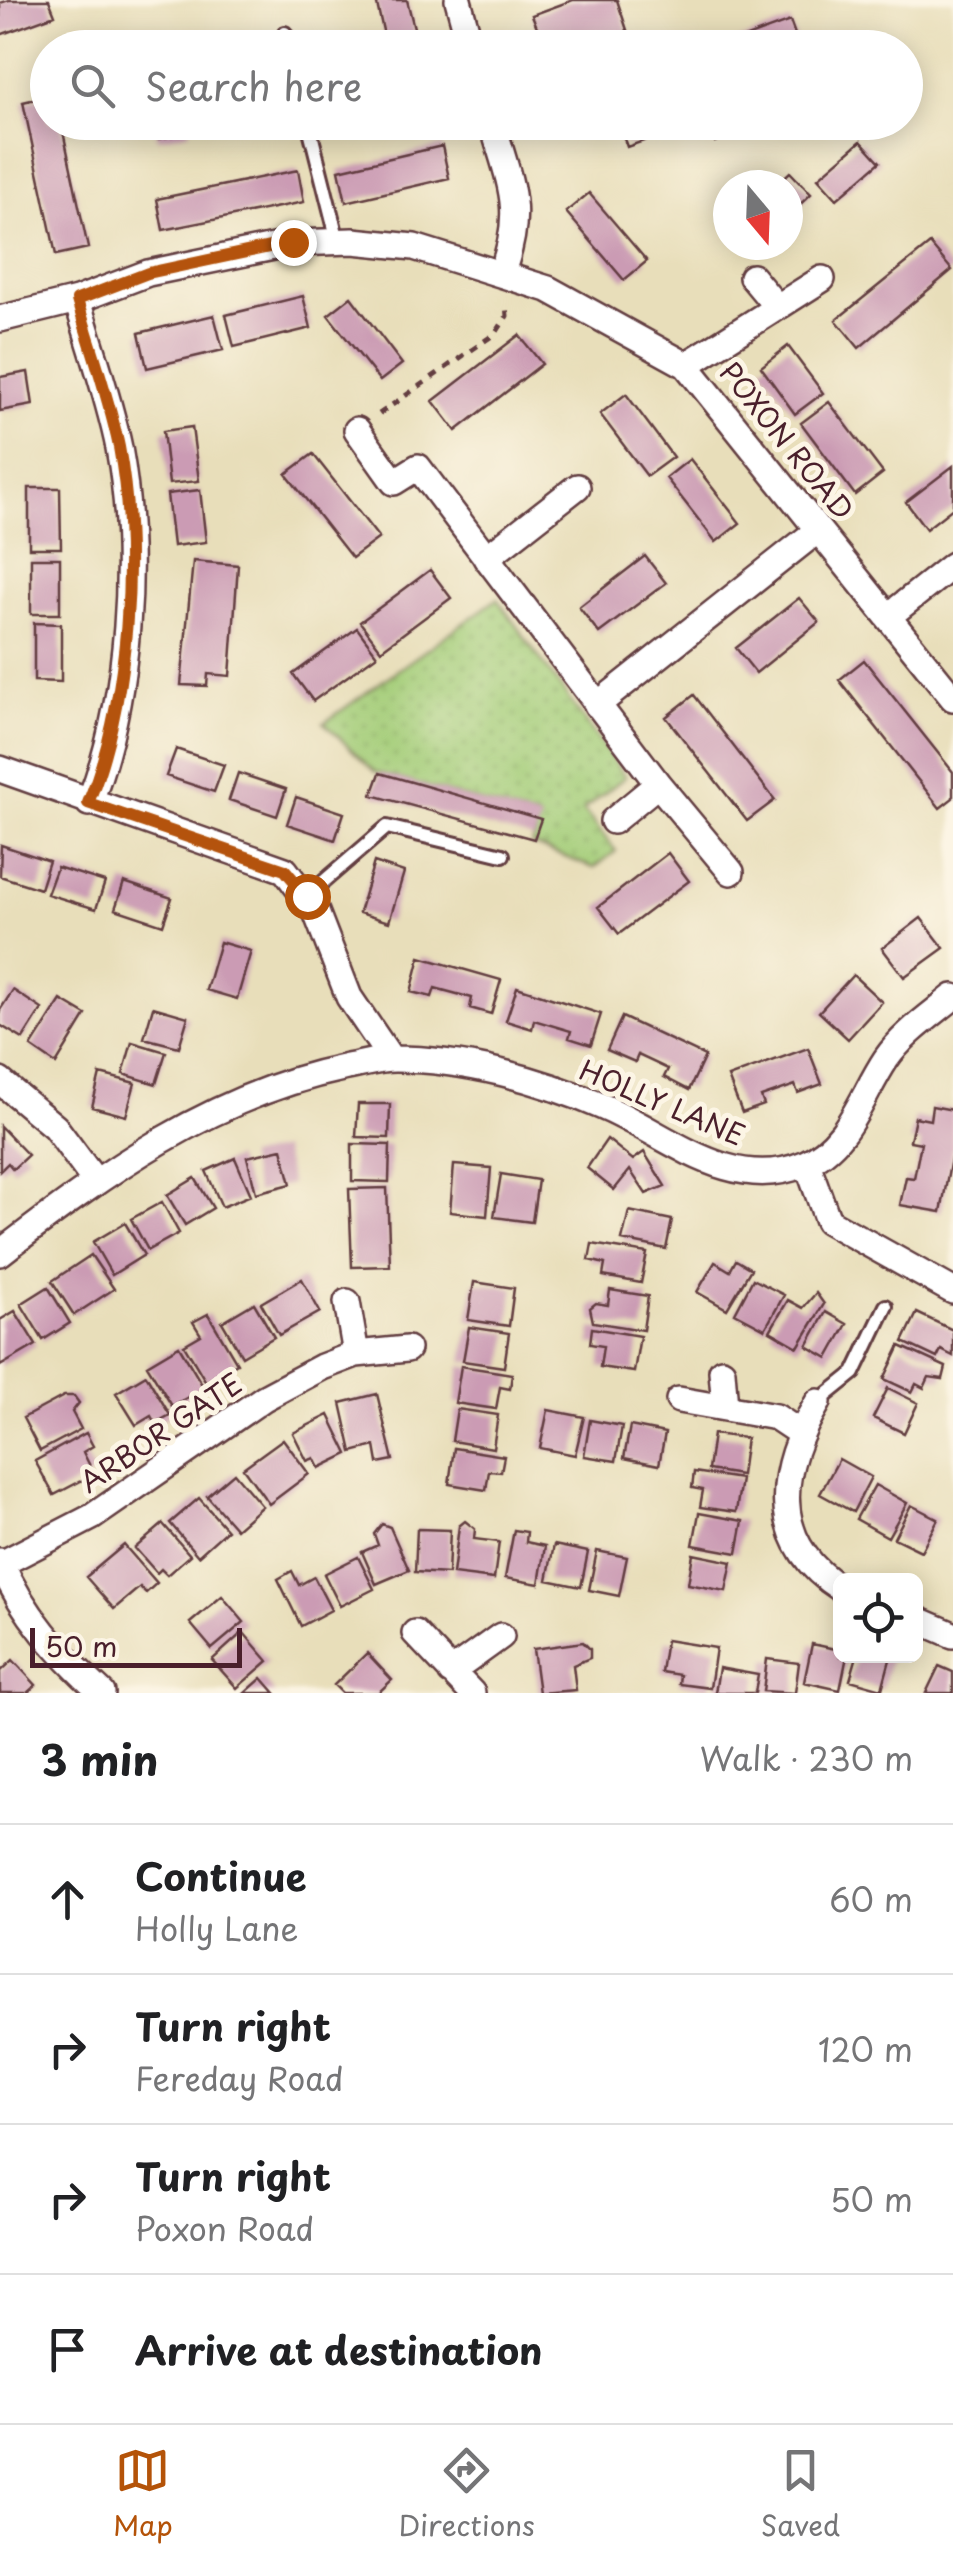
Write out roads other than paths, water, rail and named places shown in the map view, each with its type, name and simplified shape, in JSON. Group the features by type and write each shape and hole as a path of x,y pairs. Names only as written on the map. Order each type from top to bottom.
{"street":[{"path":"458,0 466,30"},
{"path":"497,140 517,211 515,236 502,272"},
{"name":"POXON ROAD","path":"0,318 77,300 148,273 293,242 414,247 502,272 548,290 686,364 953,698"},
{"path":"752,277 777,307"},
{"path":"686,364 822,278"},
{"path":"77,300 119,448 129,589 120,689 106,761 88,803"},
{"path":"357,430 394,482 418,467 658,784 731,872"},
{"path":"486,558 576,487"},
{"path":"597,705 818,530"},
{"path":"890,615 953,565"},
{"path":"0,769 285,870 307,896 349,998 391,1059 274,1086 208,1112 95,1180 0,1253"},
{"path":"613,821 658,784"},
{"path":"953,998 898,1046 847,1130 807,1163 828,1221 953,1291"},
{"name":"HOLLY LANE","path":"391,1059 488,1071 562,1092 635,1121 722,1168 754,1173 807,1163"},
{"path":"0,1081 55,1127 95,1180"},
{"path":"347,1302 356,1354"},
{"name":"ARBOR GATE","path":"102,1693 36,1626 1,1563 92,1517 264,1398 356,1354 408,1349"},
{"path":"722,1371 725,1407"},
{"path":"679,1400 776,1417 800,1432"},
{"path":"818,1402 800,1432 785,1498 789,1520 810,1566 833,1583"},
{"path":"923,1622 953,1635"},
{"path":"415,1633 472,1693"},
{"path":"452,1672 501,1636"}],"lane":[{"path":"312,140 338,242"},
{"path":"307,896 387,827 503,855"},
{"path":"818,1402 854,1373 886,1306"}]}
